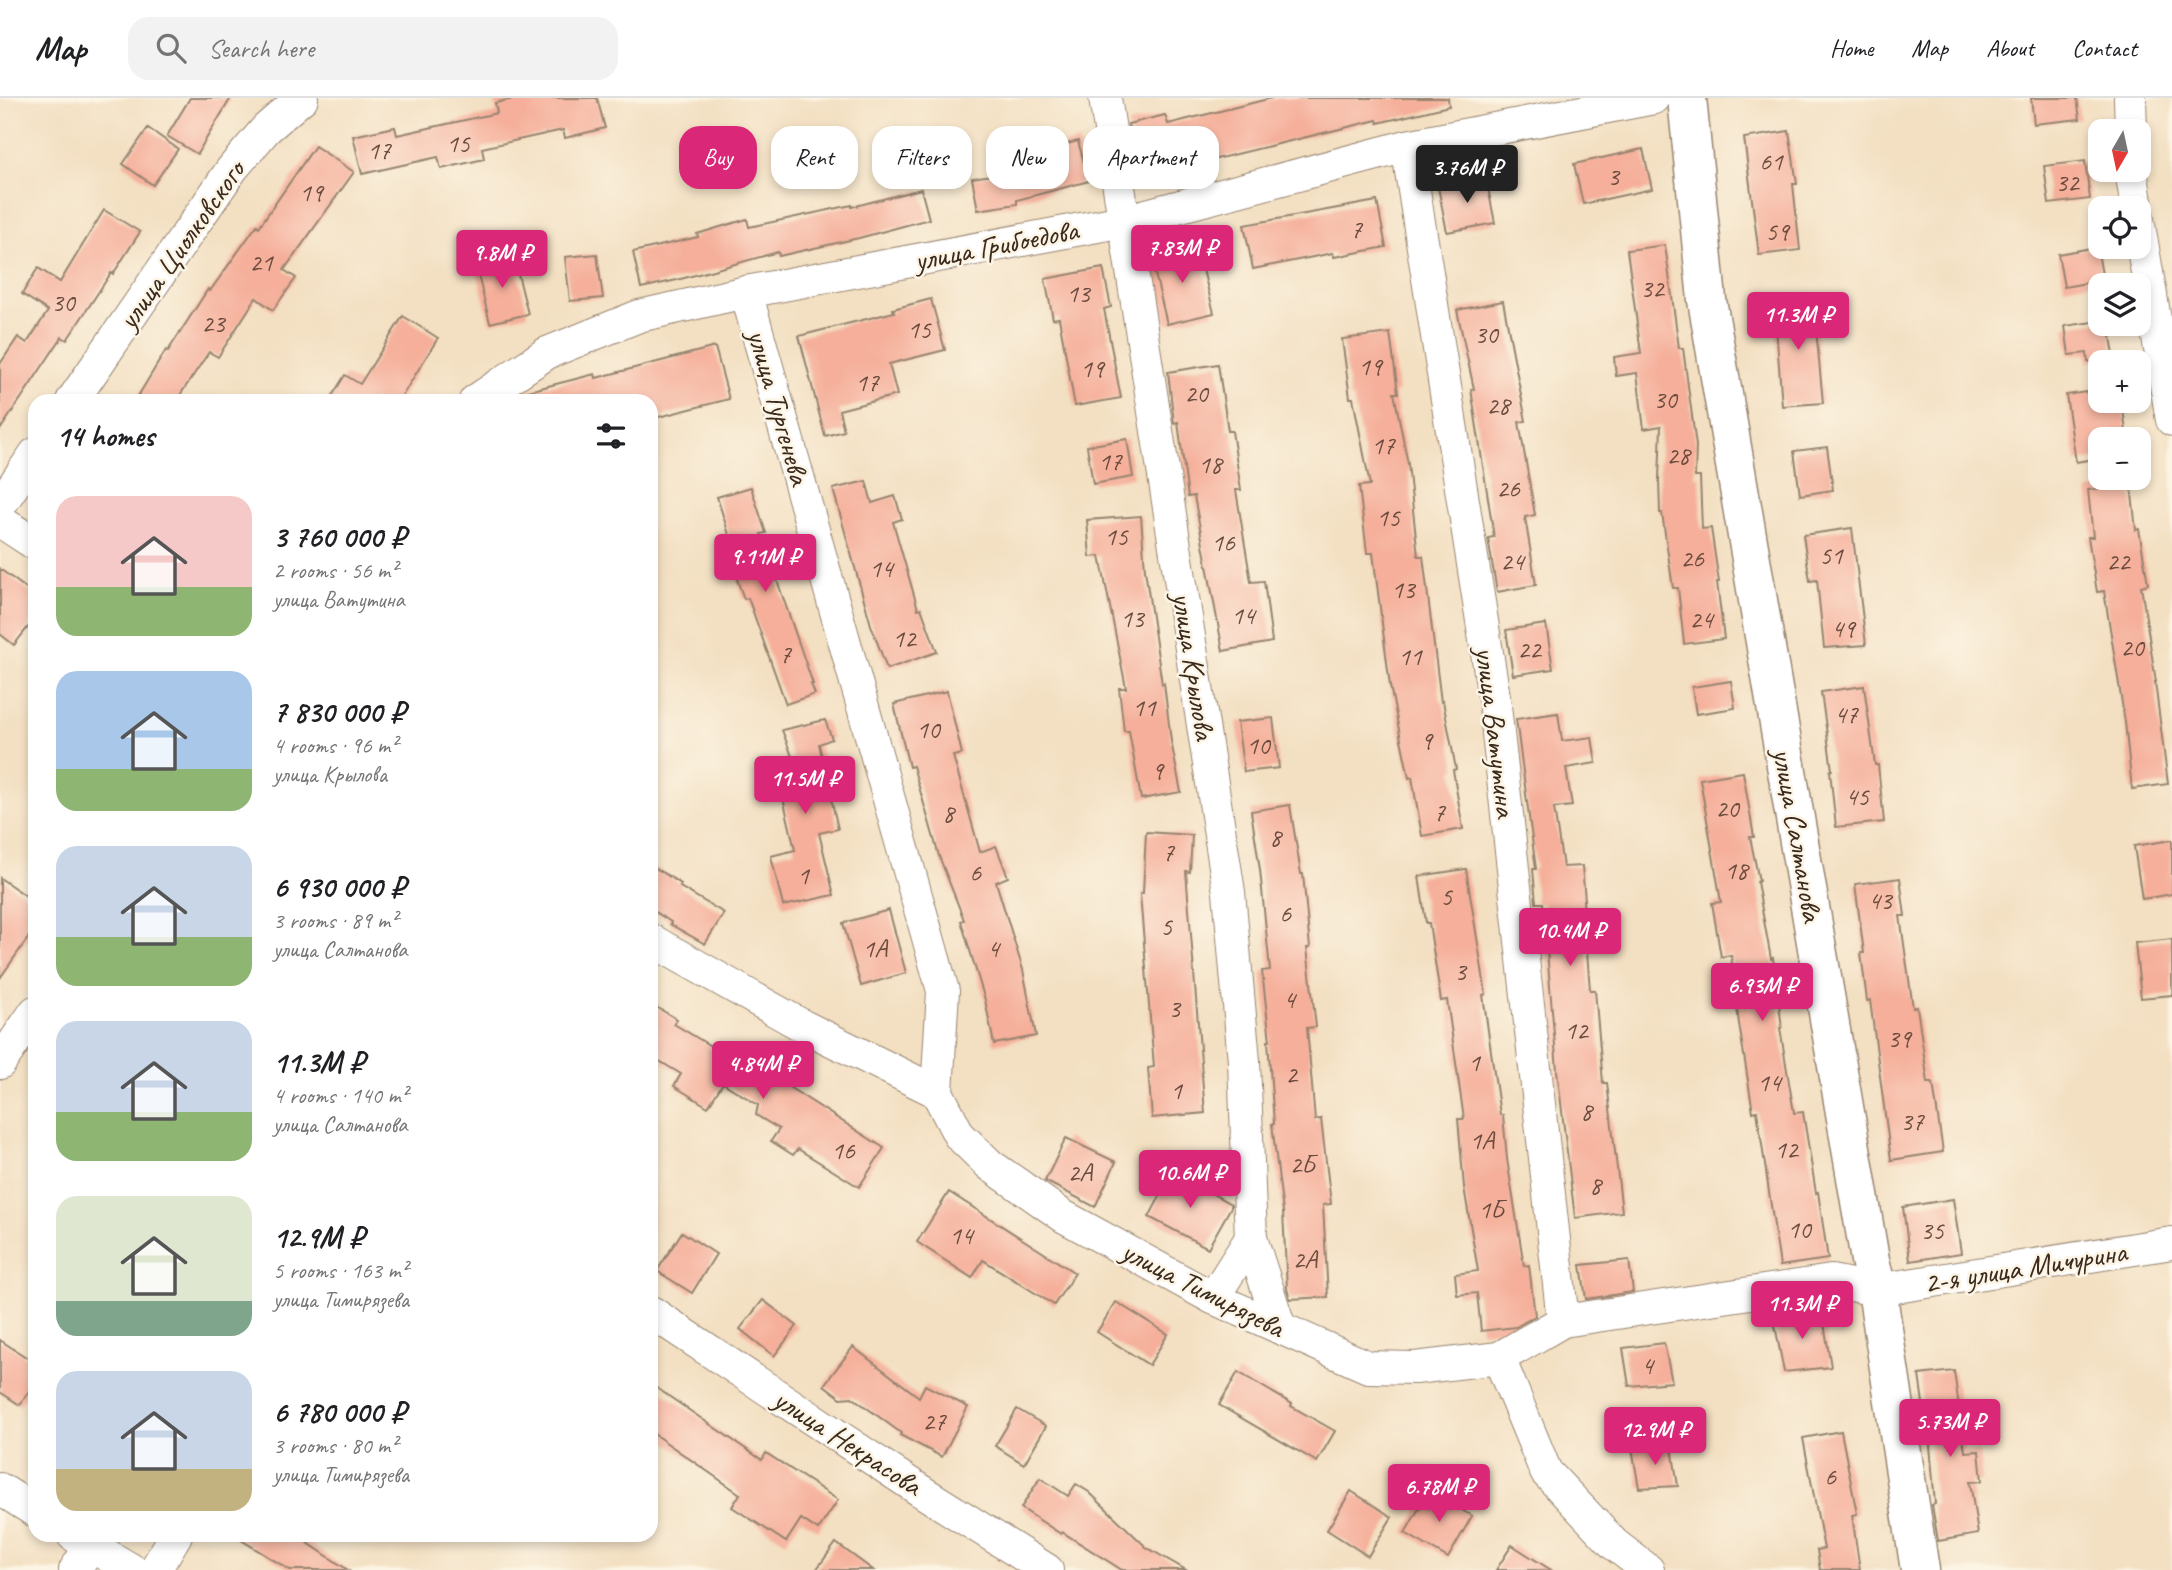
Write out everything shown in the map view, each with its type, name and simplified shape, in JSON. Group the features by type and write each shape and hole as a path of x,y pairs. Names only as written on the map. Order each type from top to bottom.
{"main road":[{"name":"улица Салтанова","path":"1688,98 1707,300 1877,1290 1920,1570"}],"street":[{"name":"улица Циолковского","path":"77,394 232,169 266,129 302,98"},
{"name":"улица Крылова","path":"1105,98 1229,892 1244,1061 1251,1238 1280,1328"},
{"name":"улица Грибоедова","path":"486,394 547,353 639,316 746,292 1124,221 1408,146 1654,98"},
{"path":"2130,98 2131,119"},
{"name":"улица Ватутина","path":"1408,146 1494,697 1563,1321"},
{"path":"2145,259 2172,419"},
{"name":"улица Тургенева","path":"746,292 943,991 937,1092"},
{"path":"0,505 28,464"},
{"path":"0,521 28,539"},
{"path":"658,944 803,1026 937,1092"},
{"path":"0,1063 28,1022"},
{"name":"улица Тимирязева","path":"937,1092 959,1135 990,1166 1063,1216 1213,1298 1368,1367 1415,1368 1499,1359"},
{"path":"1213,1298 1251,1238"},
{"name":"2-я улица Мичурина","path":"1563,1321 1831,1281 1877,1290 2172,1244"},
{"name":"улица Некрасова","path":"658,1317 921,1491 1047,1570"},
{"path":"1563,1321 1499,1359 1546,1472 1614,1544 1648,1570"},
{"path":"0,1489 28,1507"},
{"path":"155,1570 172,1542"},
{"path":"80,1550 132,1570"}],"building":[{"path":"190,98 231,98 197,154 167,136"},
{"path":"517,98 597,98 605,128 565,138 563,130 482,148 484,159 441,169 438,157 362,174 353,136 395,127 397,135 497,113 495,103"},
{"path":"1272,98 1448,98 1449,106 1378,123 1377,120 1219,158 1219,126 1128,124 1165,115 1168,124"},
{"path":"2031,98 2077,98 2080,119 2034,124"},
{"path":"148,128 178,149 153,185 123,164"},
{"path":"1789,131 1797,184 1793,184 1800,250 1759,255 1744,138"},
{"path":"1078,141 1083,159 1083,183 1069,186 1069,143"},
{"path":"315,146 354,172 284,270 296,278 273,310 256,298 218,357 209,352 181,394 139,394 208,289 210,291 257,225 259,227"},
{"path":"1643,149 1652,189 1583,204 1574,164"},
{"path":"2085,161 2088,199 2049,204 2044,166"},
{"path":"986,176 986,189 1059,189 1017,200 1017,204 978,210 972,178"},
{"path":"1486,178 1495,223 1447,232 1438,187"},
{"path":"921,189 929,219 779,256 778,252 641,288 633,252 698,237 697,234 747,219 749,227 852,207"},
{"path":"1377,201 1386,247 1334,257 1333,253 1253,269 1244,225"},
{"path":"104,210 140,232 67,340 62,337 0,430 0,364 18,337 27,343 48,311 22,294 38,268 60,282"},
{"path":"1665,245 1696,446 1695,477 1700,477 1702,529 1711,528 1724,639 1684,644 1678,588 1673,588 1660,513 1661,426 1644,429 1637,373 1616,376 1614,357 1641,353 1627,250"},
{"path":"1197,246 1214,313 1167,324 1151,257"},
{"path":"2088,249 2088,259 2099,259 2102,273 2088,273 2088,283 2064,287 2058,254"},
{"path":"597,254 603,298 570,301 565,257"},
{"path":"514,258 528,314 490,323 476,267"},
{"path":"1103,268 1111,307 1104,309 1121,398 1075,406 1059,318 1053,319 1045,279"},
{"path":"1813,297 1823,403 1782,406 1774,300"},
{"path":"931,299 945,350 889,364 897,395 839,410 844,431 825,436 799,336 894,312 893,309"},
{"path":"1503,301 1526,421 1519,422 1535,515 1525,517 1536,585 1497,592 1488,538 1494,537 1471,389 1474,389 1457,310"},
{"path":"403,316 438,338 403,394 333,394 345,375 360,384"},
{"path":"2088,323 2088,336 2111,336 2113,350 2088,350 2088,362 2087,353 2069,355 2065,326"},
{"path":"1390,333 1398,393 1394,393 1408,464 1418,556 1423,556 1441,702 1443,701 1456,769 1453,770 1463,829 1422,836 1412,777 1409,778 1390,686 1373,553 1367,553 1359,486 1370,485 1353,398 1350,398 1342,339"},
{"path":"715,347 729,399 658,417 658,394 518,394 595,374 596,378"},
{"path":"1218,364 1228,431 1232,431 1241,490 1236,490 1251,582 1264,581 1272,642 1223,651 1194,496 1188,497 1178,422 1174,423 1168,372"},
{"path":"2088,392 2088,413 2124,413 2125,427 2088,427 2088,460 2076,462 2066,395"},
{"path":"1127,439 1133,477 1093,484 1087,446"},
{"path":"1827,447 1833,490 1800,495 1794,451"},
{"path":"866,481 872,503 895,496 902,519 893,522 918,609 921,608 937,652 887,669 871,625 833,489"},
{"path":"751,487 766,533 761,534 815,694 786,704 748,598 744,599 734,571 740,569 717,497"},
{"path":"2088,490 2132,490 2136,530 2139,529 2148,584 2141,586 2168,784 2132,789 2125,722 2104,591 2097,592 2088,537 2093,537"},
{"path":"1141,516 1145,570 1181,792 1141,799 1129,731 1124,731 1119,688 1126,688 1100,556 1090,557 1087,520"},
{"path":"1852,528 1866,645 1824,648 1817,580 1810,581 1803,535"},
{"path":"0,569 28,590 28,627 14,645 0,634"},
{"path":"1546,624 1553,669 1513,675 1506,630"},
{"path":"1731,681 1735,708 1696,714 1692,687"},
{"path":"1864,686 1875,765 1878,765 1884,822 1836,827 1832,770 1821,692"},
{"path":"947,691 962,754 953,756 980,852 996,846 1008,877 996,882 1023,970 1036,1036 994,1044 985,1000 961,921 964,920 939,856 913,766 909,767 894,704"},
{"path":"1558,713 1562,741 1592,737 1596,763 1566,768 1572,806 1554,808 1563,867 1582,866 1590,990 1595,990 1603,1083 1607,1083 1622,1212 1575,1218 1557,1070 1543,903 1536,903 1533,869 1536,869 1516,719"},
{"path":"1273,718 1279,768 1244,772 1237,722"},
{"path":"825,720 832,739 819,744 838,829 819,833 834,895 783,906 771,856 795,850 775,763 793,759 782,730"},
{"path":"1743,772 1754,837 1750,837 1771,959 1773,958 1780,1028 1794,1113 1803,1112 1828,1259 1780,1266 1757,1111 1753,1112 1739,1024 1731,955 1721,957 1712,903 1721,902 1700,779"},
{"path":"1290,805 1303,874 1310,948 1307,948 1316,1027 1307,1028 1315,1120 1321,1119 1331,1204 1323,1205 1328,1297 1290,1299 1272,1124 1270,1041 1262,971 1270,970 1251,811"},
{"path":"1146,832 1192,835 1190,872 1186,871 1205,1113 1152,1118 1148,1068 1154,1067 1140,894 1143,893"},
{"path":"2172,840 2172,894 2142,899 2134,846"},
{"path":"658,869 681,884 680,887 724,913 705,944 670,924 671,922 658,914"},
{"path":"1466,869 1486,994 1483,995 1500,1115 1503,1115 1524,1266 1529,1265 1535,1316 1516,1327 1481,1331 1477,1293 1457,1295 1455,1274 1478,1271 1464,1187 1458,1119 1464,1119 1447,1000 1441,1001 1419,876"},
{"path":"0,878 28,897 28,938 0,978"},
{"path":"1900,878 1905,916 1900,916 1913,1008 1917,1007 1928,1083 1933,1083 1943,1152 1891,1160 1870,1000 1867,1001 1855,884"},
{"path":"889,910 906,973 861,986 843,923"},
{"path":"2172,939 2172,995 2141,998 2135,943"},
{"path":"658,1008 677,1019 674,1024 759,1075 762,1070 884,1148 859,1187 798,1149 793,1155 771,1141 779,1129 756,1115 758,1105 723,1083 708,1107 674,1086 681,1074 658,1060"},
{"path":"1066,1138 1116,1162 1095,1207 1045,1181"},
{"path":"1173,1172 1231,1204 1208,1248 1149,1217"},
{"path":"949,1192 1075,1273 1054,1305 983,1260 972,1278 917,1242"},
{"path":"1953,1199 1961,1253 1910,1261 1903,1207"},
{"path":"682,1232 716,1254 692,1293 658,1269"},
{"path":"1629,1260 1633,1292 1586,1299 1581,1265"},
{"path":"763,1300 797,1326 774,1356 740,1329"},
{"path":"1116,1302 1168,1334 1149,1365 1097,1332"},
{"path":"1822,1310 1831,1367 1784,1372 1773,1315"},
{"path":"0,1340 28,1358 28,1393 20,1405 0,1392"},
{"path":"1664,1343 1672,1382 1629,1386 1623,1348"},
{"path":"853,1347 919,1397 925,1385 968,1407 942,1457 900,1435 901,1433 852,1397 841,1398 824,1385"},
{"path":"1954,1371 1965,1452 1979,1451 1982,1481 1970,1482 1978,1534 1938,1541 1932,1505 1935,1504 1927,1410 1924,1410 1919,1375"},
{"path":"1238,1372 1335,1431 1317,1462 1219,1405"},
{"path":"658,1389 762,1460 766,1453 838,1500 818,1530 801,1519 786,1542 732,1507 740,1494 658,1437"},
{"path":"1017,1409 1046,1426 1024,1464 995,1446"},
{"path":"1841,1431 1857,1514 1852,1515 1860,1570 1820,1570 1817,1550 1824,1549 1803,1438"},
{"path":"1632,1448 1672,1448 1678,1486 1639,1488"},
{"path":"1040,1478 1068,1496 1076,1484 1089,1492 1146,1547 1186,1570 1122,1570 1062,1532 1061,1534 1021,1508"},
{"path":"1351,1491 1392,1517 1368,1556 1327,1530"},
{"path":"1429,1491 1472,1516 1448,1558 1405,1533"},
{"path":"244,1542 306,1542 348,1570 290,1570"},
{"path":"836,1543 873,1570 816,1570"},
{"path":"1512,1545 1551,1570 1496,1570"}]}
